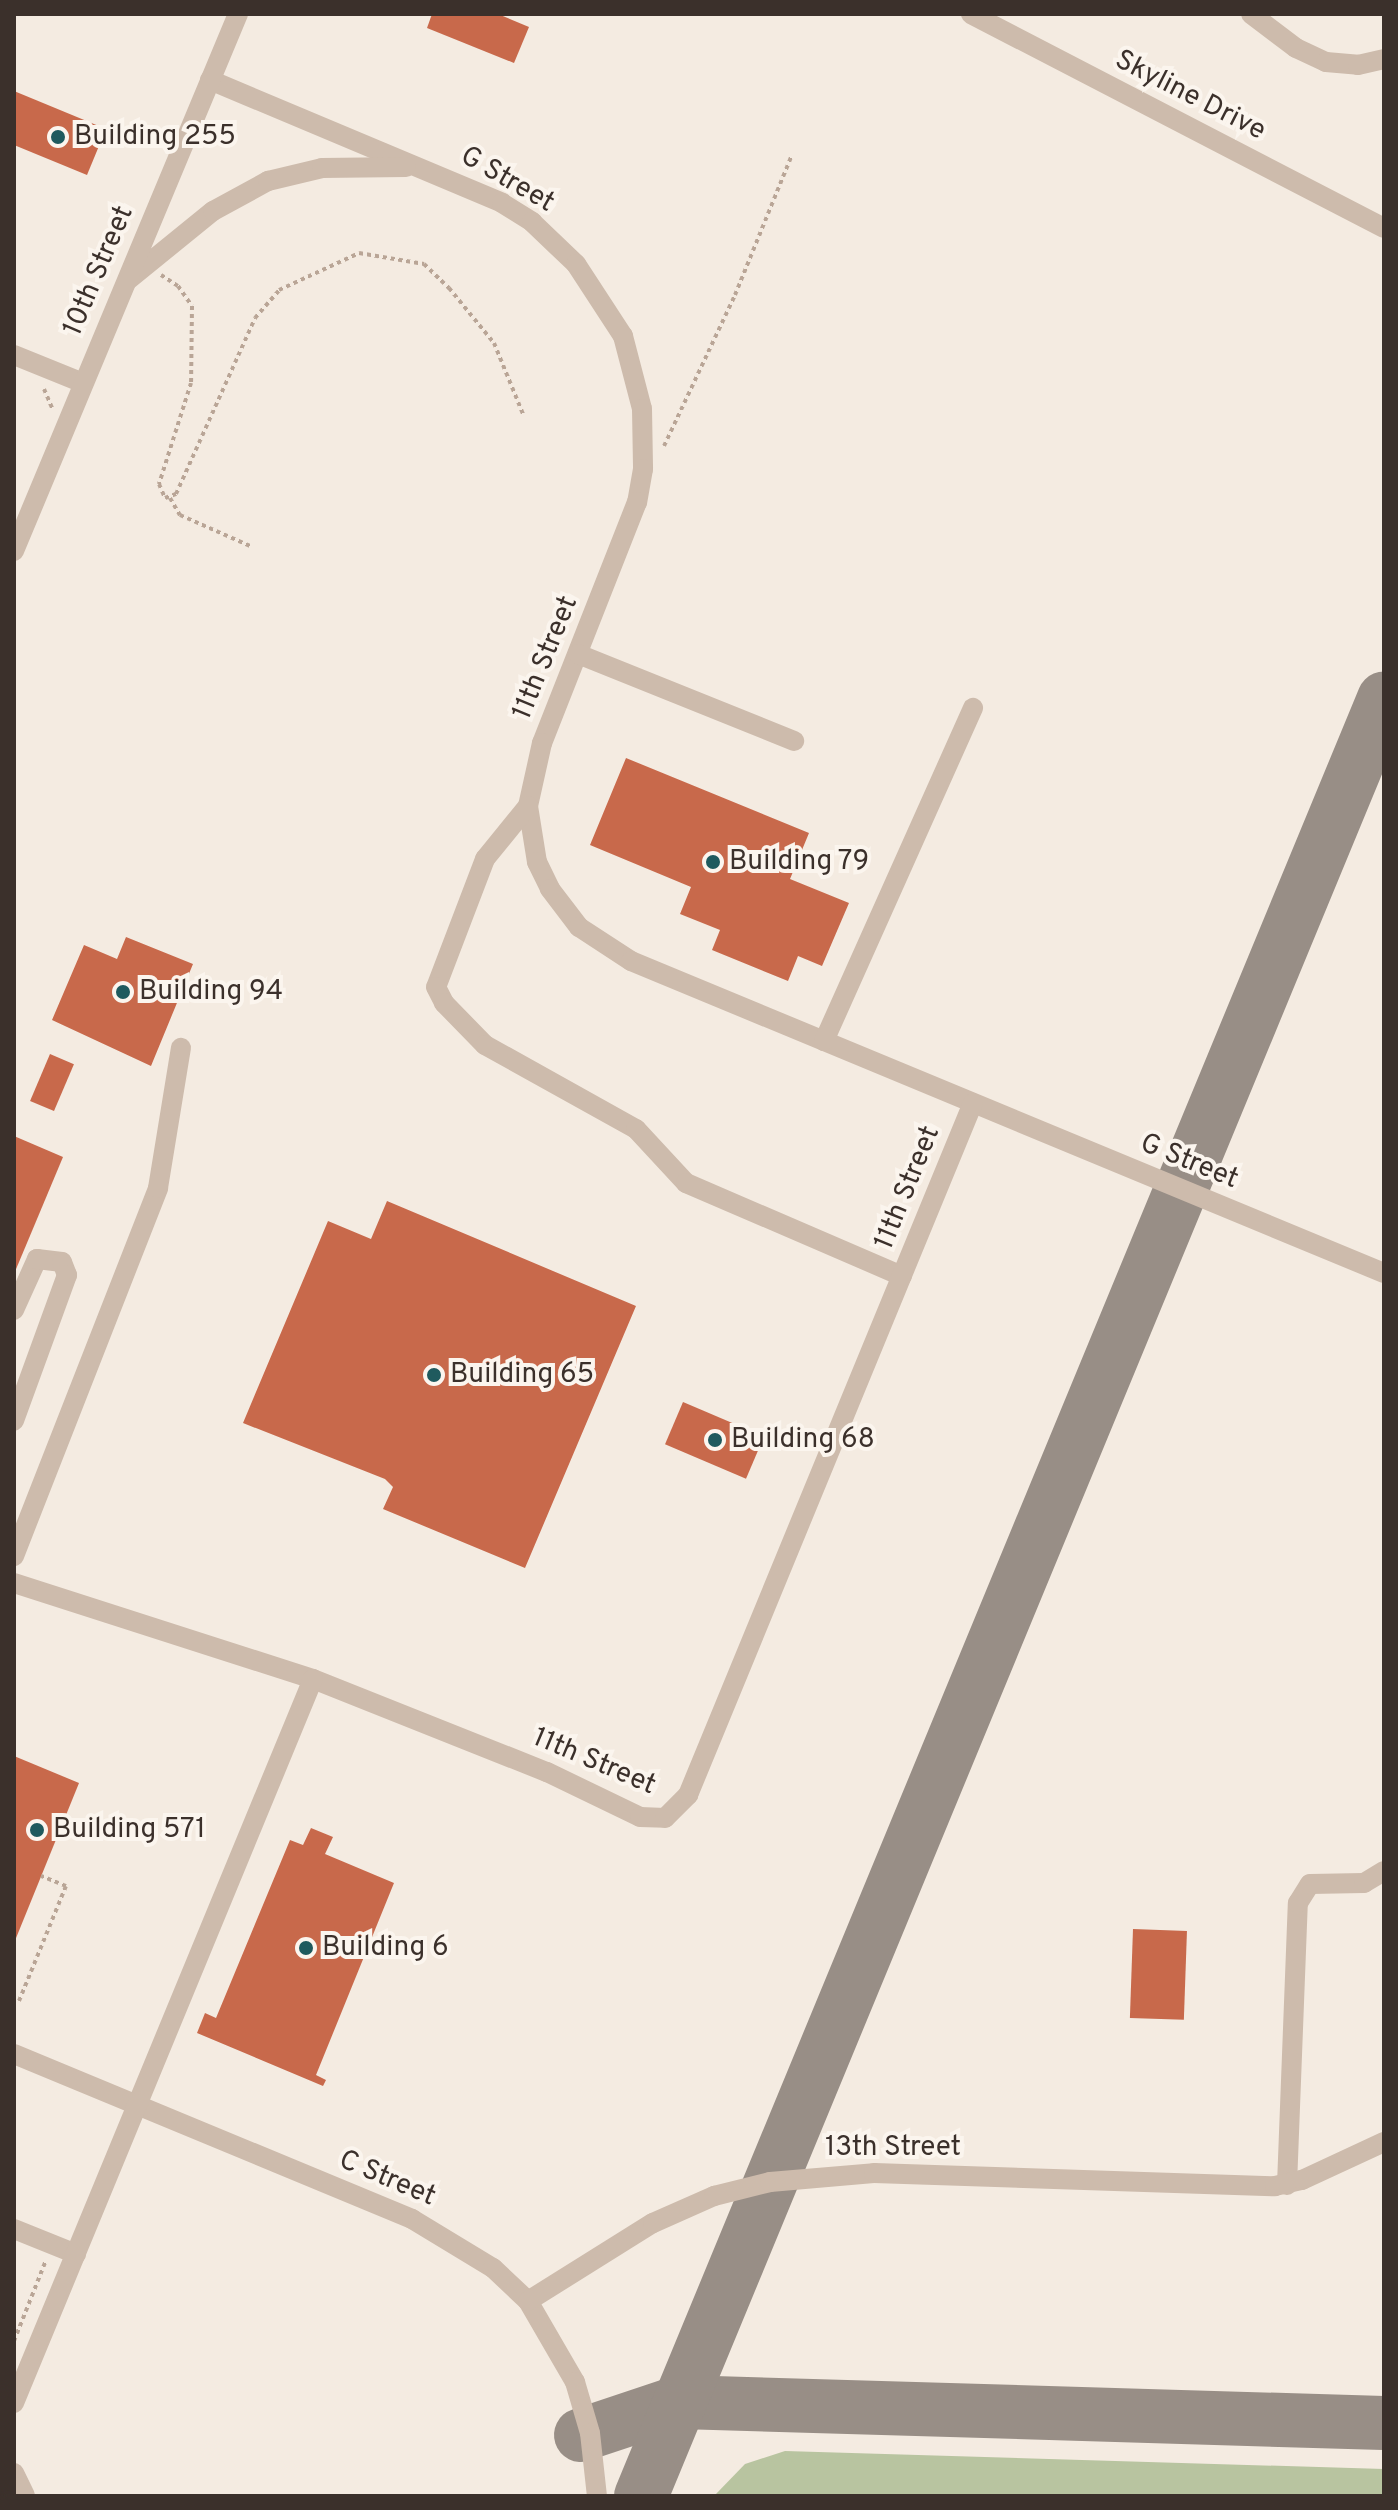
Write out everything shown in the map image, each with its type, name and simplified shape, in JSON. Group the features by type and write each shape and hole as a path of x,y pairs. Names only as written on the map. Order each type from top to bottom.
{"street":[{"name":"10th Street","path":"14,551 238,14"},
{"name":"Skyline Drive","path":"971,14 1384,228"},
{"path":"1251,14 1296,48 1326,62 1358,65 1384,59"},
{"name":"G Street","path":"210,80 426,168 532,222 597,289 623,336 639,396 643,453 637,502"},
{"path":"123,284 213,211 268,181 347,165 426,168"},
{"path":"14,355 83,383"},
{"name":"11th Street","path":"14,1583 313,1679 547,1772 640,1817 657,1819 674,1813 688,1795 973,1103 631,961 596,941 550,889 537,862 528,806 534,765 637,502"},
{"path":"578,654 794,741"},
{"path":"824,1041 973,708"},
{"path":"528,806 485,859 436,987 444,1003 485,1045 636,1129 686,1183 902,1276"},
{"path":"14,1556 158,1188 181,1048"},
{"name":"G Street","path":"973,1103 1384,1273"},
{"path":"14,1310 37,1259 62,1262 67,1275 14,1421"},
{"path":"14,2403 313,1679"},
{"path":"1287,2185 1298,1903 1310,1884 1364,1883 1384,1871"},
{"name":"C Street","path":"14,2054 440,2232 493,2268 528,2301 575,2382 590,2433 597,2496"},
{"name":"13th Street","path":"528,2301 653,2223 714,2196 770,2182 874,2173 1287,2185 1384,2142"},
{"path":"14,2229 76,2254"},
{"path":"14,2473 25,2496"}],"path":[{"path":"657,461 735,295 791,157"},
{"path":"170,498 255,318 279,290 359,253 424,264 441,280 494,343 523,414"},
{"path":"145,265 178,286 192,306 191,383 159,484 161,494 170,498 180,515 250,546"},
{"path":"19,2001 66,1886 41,1876"},
{"path":"14,2341 47,2257"}],"green space":[{"path":"785,2451 1384,2469 1384,2496 714,2496 745,2464"}],"building":[{"path":"432,14 498,14 529,27 514,63 427,28"},
{"name":"Building 255","path":"14,91 106,129 87,175 14,145"},
{"name":"Building 79","path":"626,758 809,833 790,879 849,903 822,966 798,956 788,981 712,950 720,930 680,914 691,887 590,845"},
{"name":"Building 94","path":"126,937 193,964 151,1066 52,1020 84,945 117,959"},
{"path":"50,1054 74,1064 54,1111 30,1101"},
{"path":"14,1136 63,1157 14,1274"},
{"name":"Building 65","path":"387,1201 636,1306 525,1568 383,1509 393,1487 385,1479 243,1423 328,1221 371,1239"},
{"name":"Building 68","path":"683,1402 764,1436 746,1479 665,1444"},
{"name":"Building 571","path":"14,1756 79,1783 14,1943"},
{"name":"Building 6","path":"311,1828 333,1837 325,1854 394,1883 316,2075 326,2080 323,2086 197,2033 205,2013 216,2018 290,1840 303,1845"},
{"path":"1133,1929 1187,1931 1184,2020 1130,2018"}],"taxiway":[{"path":"641,2496 1384,699"},
{"path":"581,2435 680,2402 1384,2423"}],"place":[{"name":"Building 255","path":"58,137"},
{"name":"Building 79","path":"713,862"},
{"name":"Building 94","path":"123,992"},
{"name":"Building 65","path":"434,1375"},
{"name":"Building 68","path":"715,1440"},
{"name":"Building 571","path":"37,1830"},
{"name":"Building 6","path":"306,1948"}]}
